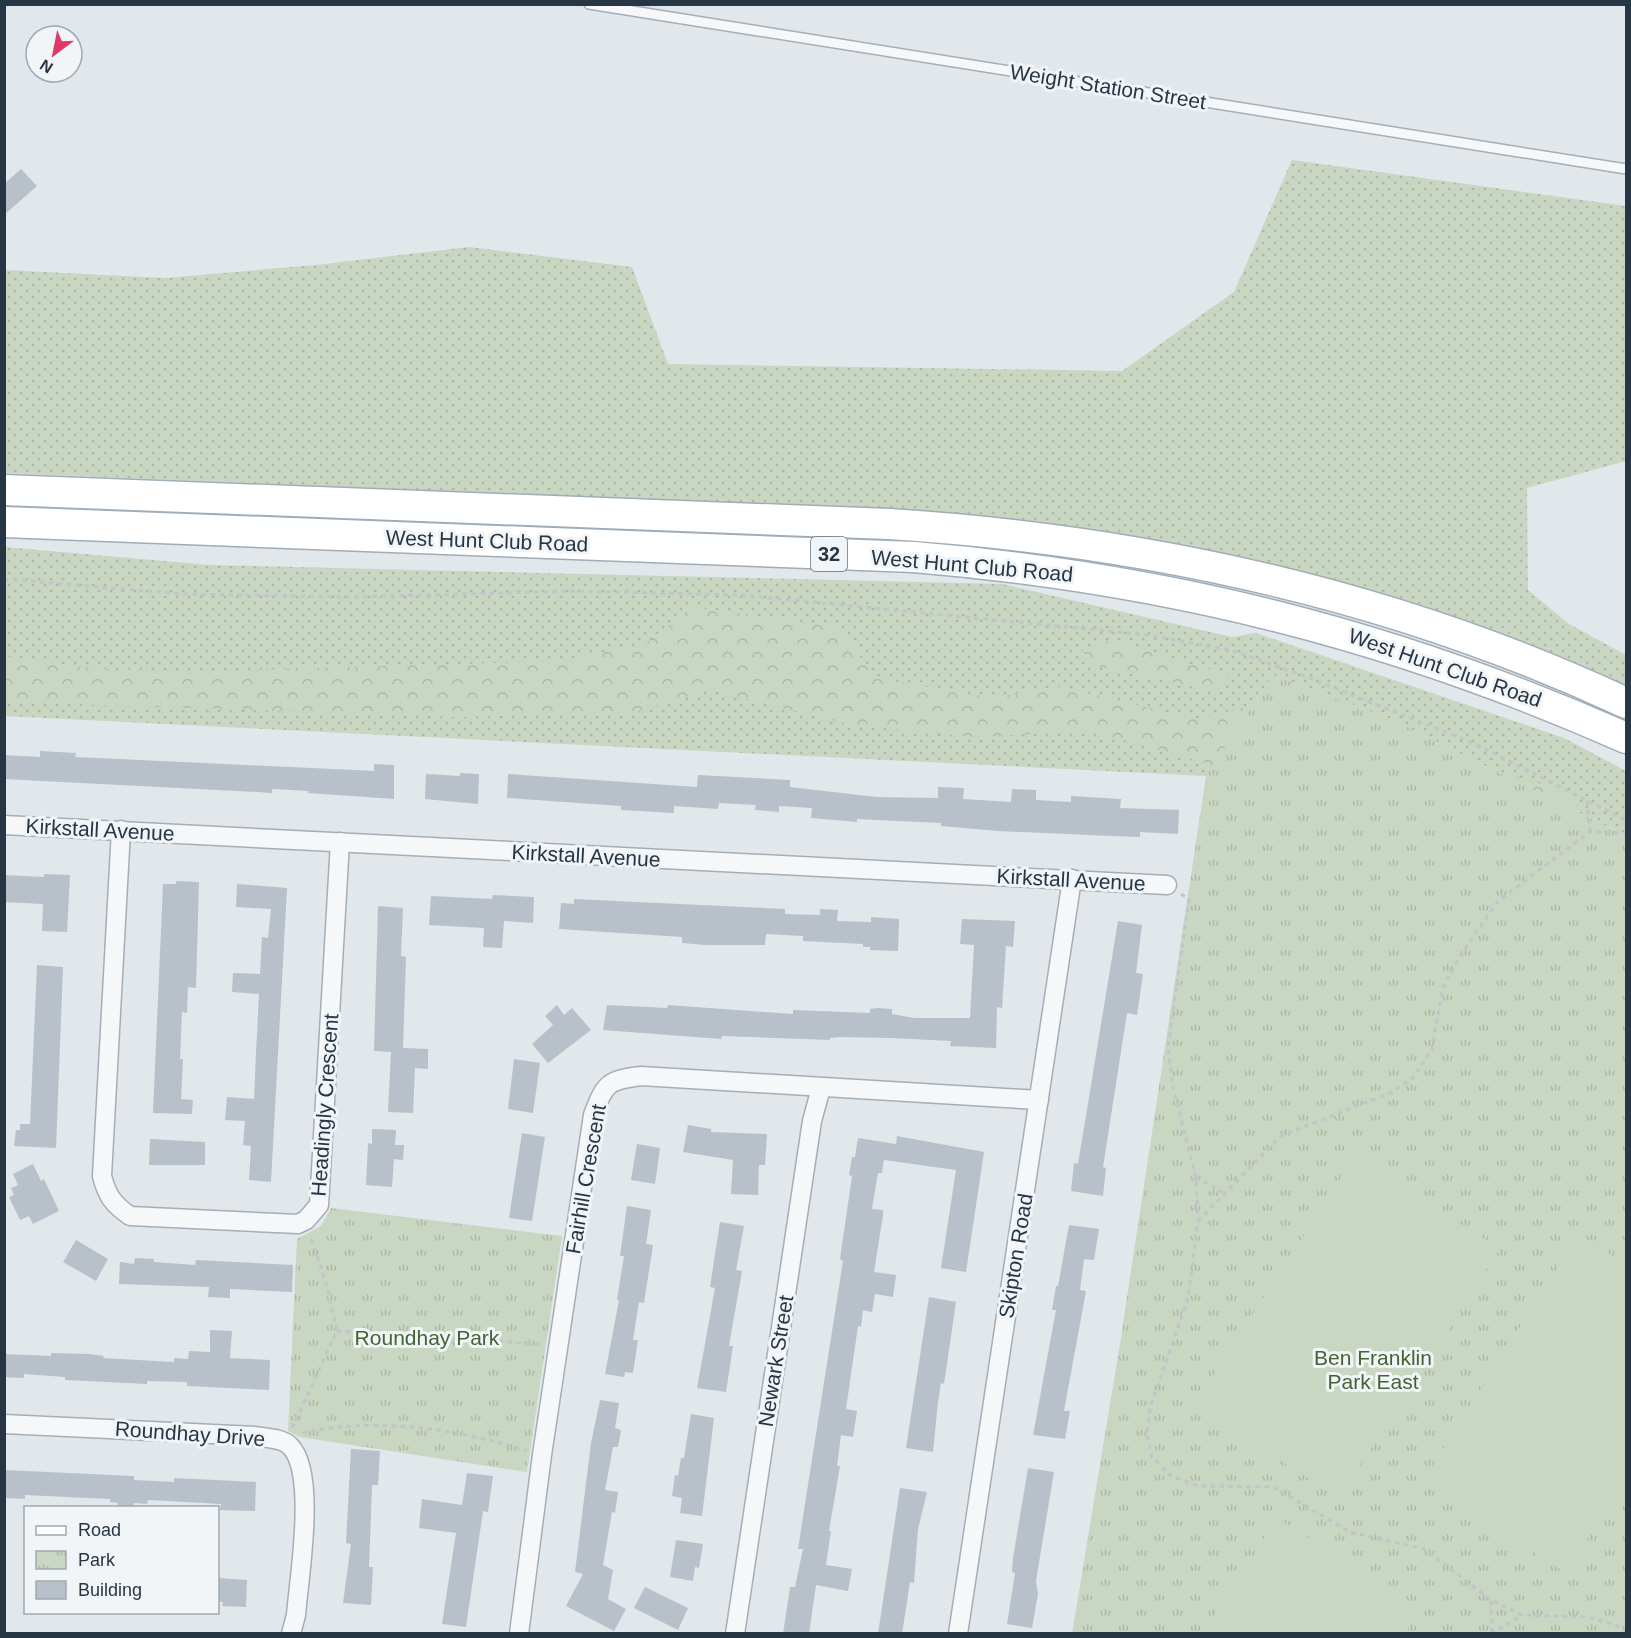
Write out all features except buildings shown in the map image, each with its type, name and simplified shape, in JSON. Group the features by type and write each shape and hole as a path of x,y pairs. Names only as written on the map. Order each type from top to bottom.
{"main road":[{"name":"West Hunt Club Road","path":"4,490 889,524 1076,542 1197,562 1341,598 1494,647 1626,703"},
{"name":"West Hunt Club Road","path":"4,522 915,557 1014,566 1173,591 1338,631 1487,680 1626,738"}],"street":[{"name":"Kirkstall Avenue","path":"4,825 1167,885"},
{"name":"Headingly Crescent","path":"121,830 102,1176 106,1194 114,1206 130,1216 298,1224 306,1220 319,1205 340,842"},
{"name":"Skipton Road","path":"958,1634 1072,879"},
{"name":"Fairhill Crescent","path":"519,1634 542,1455 593,1115 602,1092 616,1079 641,1076 1039,1101"},
{"name":"Newark Street","path":"735,1634 812,1121 820,1088"},
{"name":"Roundhay Drive","path":"4,1424 255,1436 285,1442 302,1462 306,1491 296,1615 291,1634"}],"lane":[{"name":"Weight Station Street","path":"589,4 1626,169"}],"path":[{"path":"4,579 184,594 352,597 576,591 741,595 1148,635 1231,650 1304,676 1471,742 1626,820"},
{"path":"1587,801 1590,832"},
{"path":"1198,1221 1281,1136 1390,1093 1413,1078 1432,1049 1443,987 1461,954 1498,901 1590,832 1626,832"},
{"path":"1167,885 1189,899 1168,1047 1173,1088 1196,1177 1198,1221 1188,1298 1150,1408 1147,1434 1152,1457 1172,1476 1198,1486 1273,1487 1350,1532 1424,1549 1491,1600 1522,1615 1587,1617 1614,1624 1626,1633"},
{"path":"1196,1177 1226,1194"},
{"path":"285,1442 337,1331 327,1286 311,1236 298,1224"},
{"path":"337,1331 559,1345"},
{"path":"285,1442 297,1434 320,1429 411,1427 487,1438 542,1455"},
{"path":"1491,1600 1492,1633 1522,1615"}],"green space":[{"path":"1292,160 1626,206 1626,461 1527,488 1528,590 1569,624 1626,655 1626,688 1479,626 1216,552 1044,522 772,504 5,473 5,270 164,278 316,265 469,247 632,267 668,364 1122,371 1234,292"},
{"path":"4,547 210,565 1002,584 1232,637 1256,633 1564,738 1626,771 1626,836 1391,719 1273,675 1206,776 5,716"},
{"path":"692,607 839,627 875,678 993,698 1056,686 1198,719 1281,698 1422,751 1560,789 1577,808 1569,823 1207,864 1206,763 1090,731 973,737 853,725 709,690 632,713 457,717 5,702 4,656 98,669 214,671 560,661 645,644"},
{"path":"1111,640 1236,677 1215,691 1094,666 1082,651"},
{"name":"Ben Franklin Park East","path":"1273,675 1391,719 1626,836 1626,1633 1072,1634 1120,1344 1206,776"},
{"path":"1355,1156 1500,1249 1339,1498 1194,1405"},
{"name":"Roundhay Park","path":"331,1208 562,1236 527,1472 300,1437 288,1431 297,1239 321,1226"},
{"path":"1579,1234 1626,1265 1626,1478 1566,1573 1422,1482"},
{"path":"1277,1518 1421,1609 1405,1633 1203,1633"}]}
